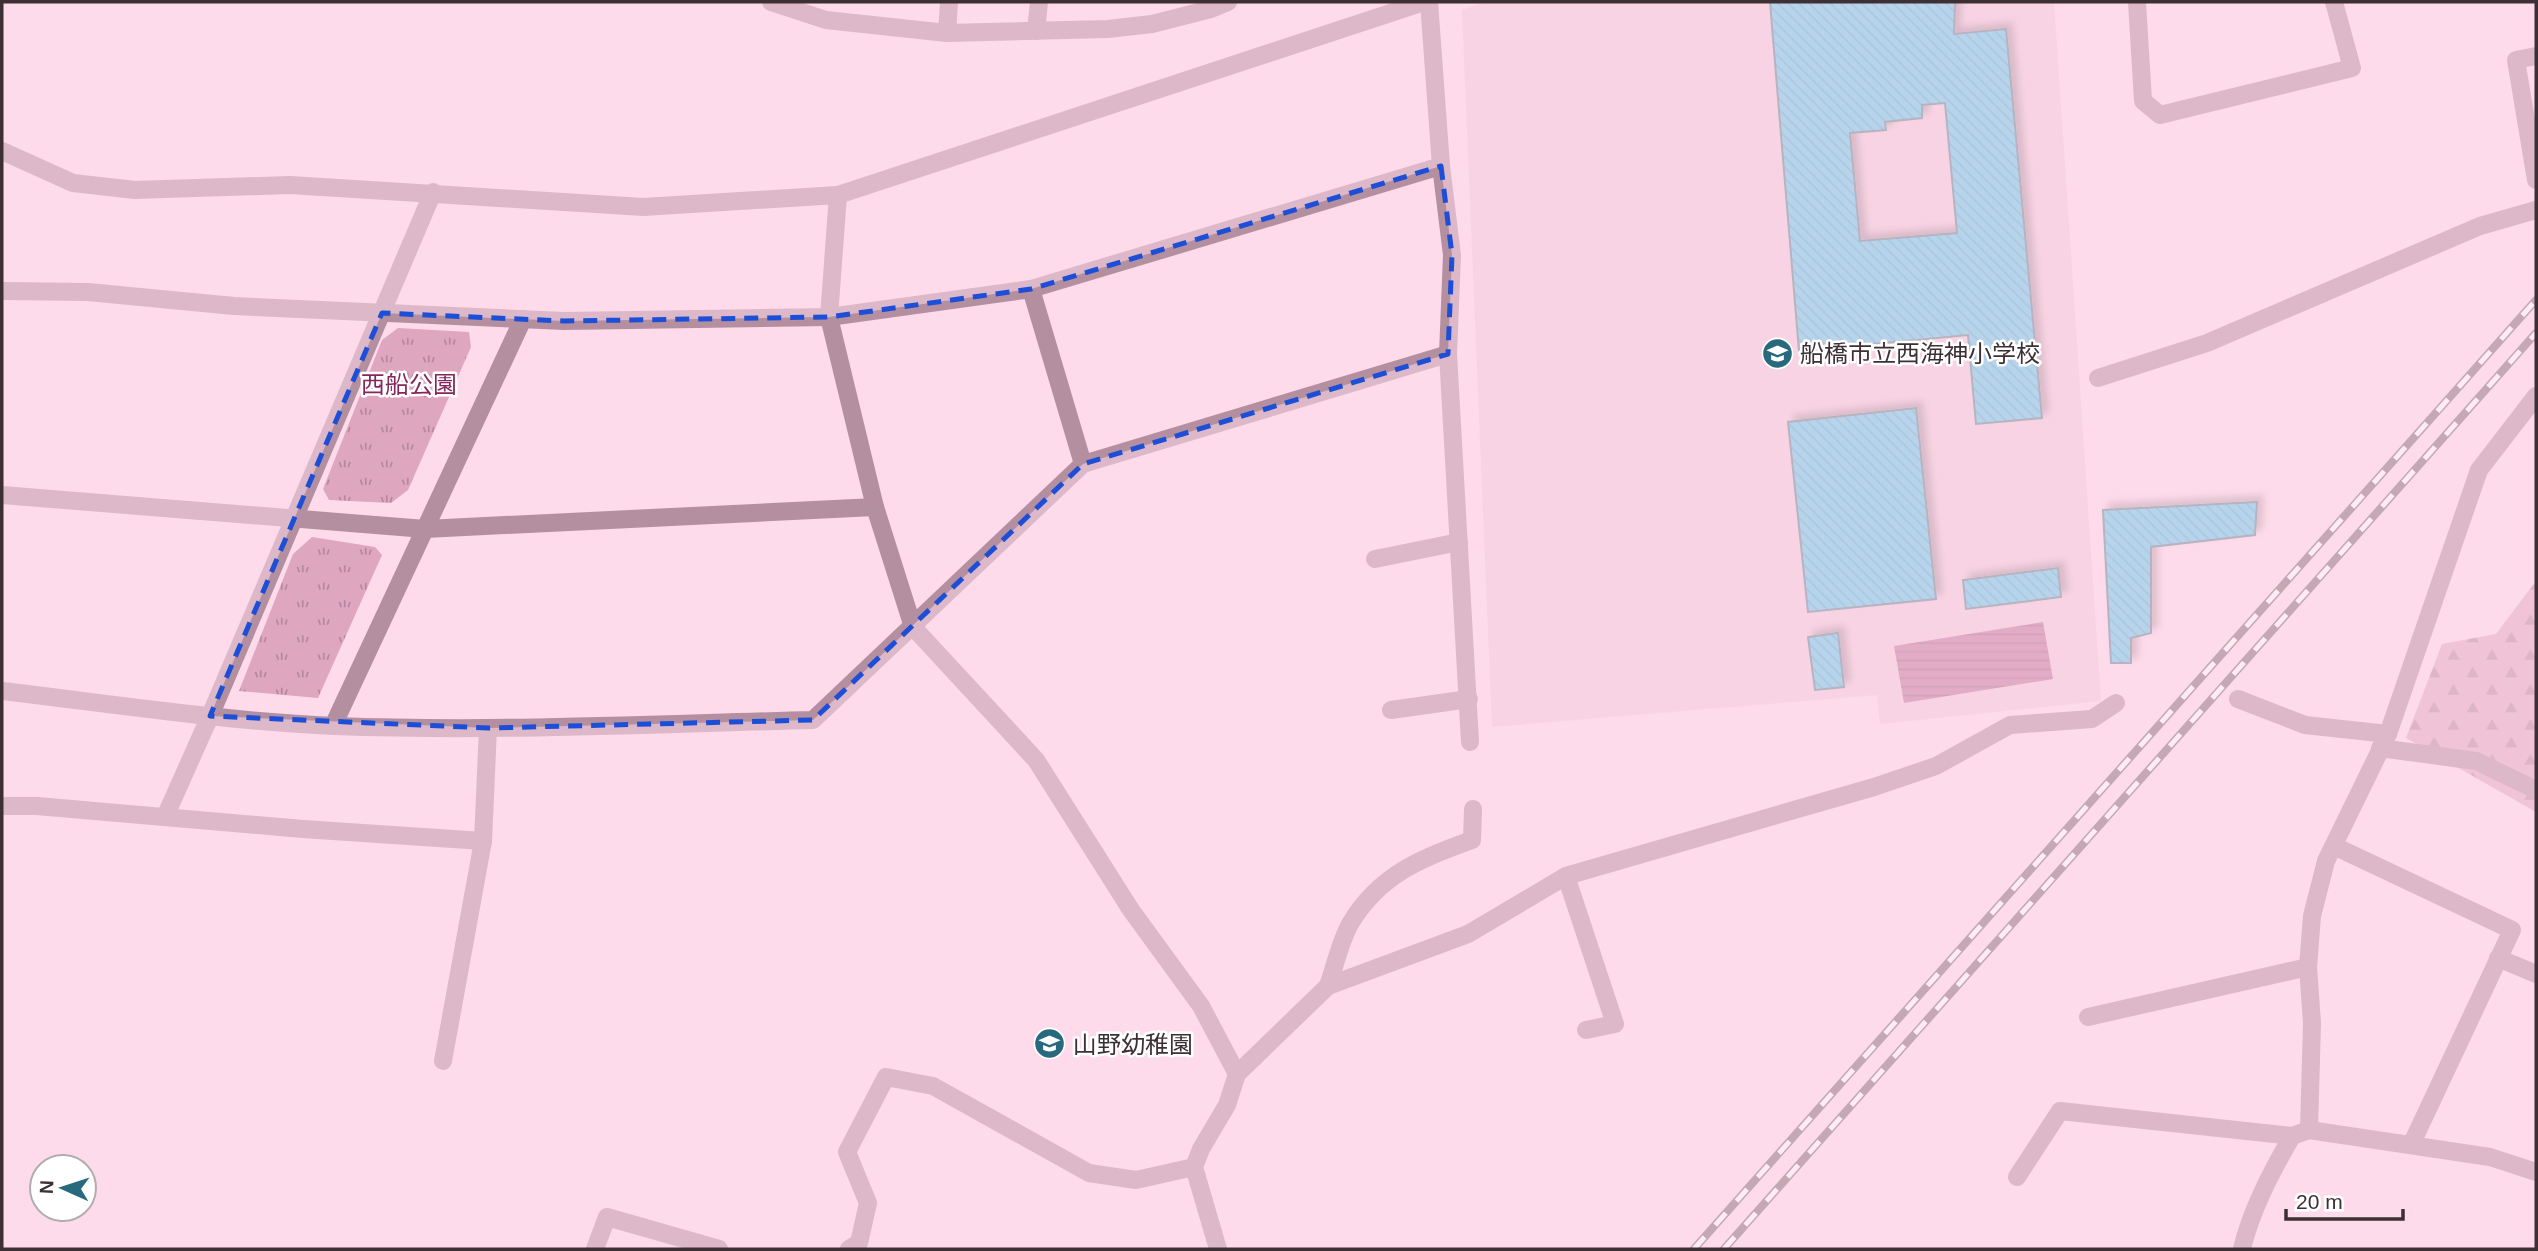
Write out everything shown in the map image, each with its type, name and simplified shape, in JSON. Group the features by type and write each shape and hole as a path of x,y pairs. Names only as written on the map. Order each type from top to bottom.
{"street":[{"path":"771,2 826,20 947,33 1108,29 1152,24 1228,2"},
{"path":"947,33 949,2"},
{"path":"1036,31 1039,2"},
{"path":"2,151 73,183 135,190 290,185 643,206 838,195 1426,2 1452,255 1448,354 1469,699 1469,742"},
{"path":"2137,2 2143,101 2160,115 2352,68 2334,2"},
{"path":"2536,56 2516,60 2536,180"},
{"path":"2,291 88,292 234,306 564,321 829,317 1031,289 1441,166"},
{"path":"165,817 433,192"},
{"path":"838,195 829,317 875,507 913,627 1036,760 1131,910 1201,1006 1237,1074"},
{"path":"2098,379 2207,343 2480,226 2536,209"},
{"path":"1031,289 1083,464"},
{"path":"334,726 523,319"},
{"path":"2,691 210,716 334,726 488,728 813,720 1083,464 1448,354"},
{"path":"2242,1249 2246,1230 2301,1133 2312,1023 2308,967 2312,915 2326,861 2384,741 2479,470 2536,396"},
{"path":"2,495 425,529 875,507"},
{"path":"1375,559 1459,542"},
{"path":"1391,710 1469,699"},
{"path":"2238,699 2305,725 2476,761 2536,790"},
{"path":"1218,1249 1194,1167 1201,1149 1227,1105 1237,1074 1328,986 1468,934 1566,876 1874,787 1936,766 2010,725 2092,719 2116,703"},
{"path":"443,1061 483,841 488,728"},
{"path":"2,806 483,841"},
{"path":"1328,986 1350,925 1381,884 1422,858 1472,840 1472,808"},
{"path":"2334,846 2512,930 2412,1143"},
{"path":"1566,876 1615,1024 1586,1030"},
{"path":"2498,958 2536,974"},
{"path":"2088,1017 2308,967"},
{"path":"849,1249 859,1244 867,1203 848,1152 886,1077 933,1086 1089,1173 1136,1180 1194,1167"},
{"path":"2017,1177 2060,1111 2412,1143 2490,1157 2536,1172"},
{"path":"595,1249 607,1217 719,1249"}],"highlighted area":[{"path":"1441,166 1452,255 1448,354 1083,464 813,720 488,728 210,716 382,313 564,321 829,317 1031,289"}],"shaded area":[{"name":"船橋市立西海神小学校","path":"1486,2 2054,2 2101,701 1880,724 1877,695 1492,727 1462,10"},
{"path":"2043,622 2053,679 1904,703 1894,646"}],"green space":[{"name":"西船公園","path":"398,328 469,332 471,347 408,490 391,503 329,500 323,489 382,340"},
{"path":"312,537 375,547 382,555 318,698 239,691 293,554"},
{"path":"2536,581 2536,812 2406,738 2442,644 2496,634"}],"building":[{"path":"1770,2 1955,2 1954,34 2006,29 2042,418 1976,424 1968,335 1799,351","holes":["1945,103 1957,233 1860,241 1850,133 1886,130 1885,122 1922,118 1922,105"]},
{"path":"1916,408 1936,599 1808,612 1788,422"},
{"path":"2257,502 2255,535 2151,547 2151,633 2131,638 2131,663 2111,663 2103,510"},
{"path":"2058,568 2061,597 1966,609 1963,580"},
{"path":"1838,633 1844,687 1815,690 1808,637"}],"railway":[{"path":"1694,1249 2536,300"},
{"path":"1724,1249 2536,333"}],"place":[{"name":"船橋市立西海神小学校","path":"1777,353"},
{"name":"山野幼稚園","path":"1050,1044"}]}
